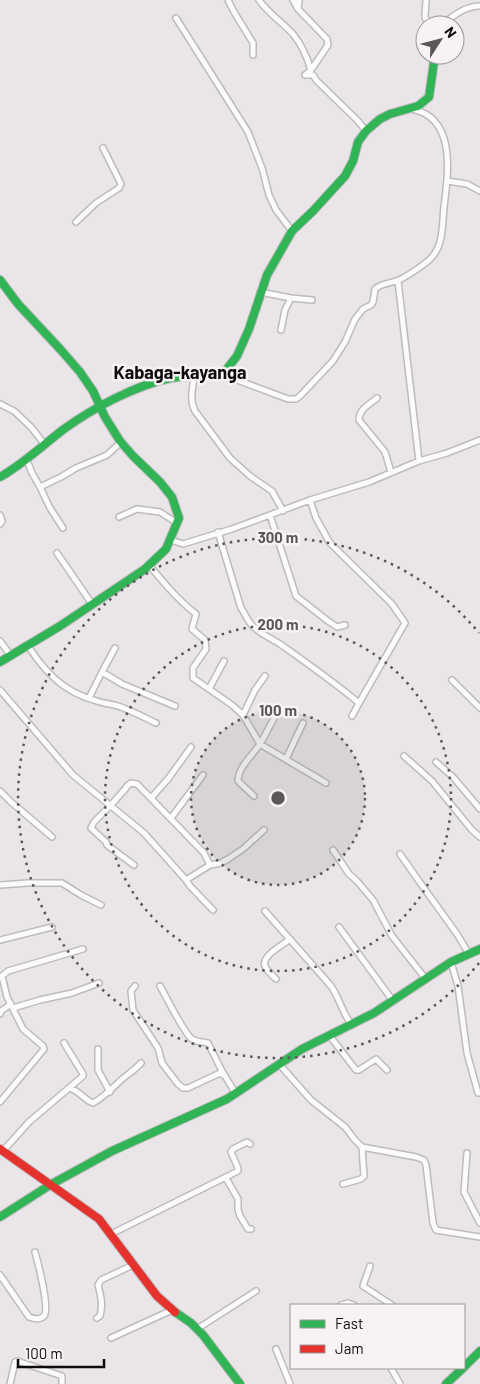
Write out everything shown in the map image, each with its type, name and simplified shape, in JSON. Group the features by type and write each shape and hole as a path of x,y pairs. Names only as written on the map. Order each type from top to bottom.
{"street":[{"path":"228,0 253,43 253,55"},
{"path":"259,0 292,34 305,52 311,70"},
{"path":"293,0 298,9 327,39 328,45 311,70 305,75 313,75 366,131"},
{"path":"298,9 299,0"},
{"path":"425,15 426,0"},
{"path":"456,15 466,8 480,6"},
{"path":"176,18 248,132 262,168 269,195 276,210 292,231"},
{"path":"221,374 237,356 249,329 267,275 292,231 345,176 353,161 358,142 366,131 380,119 390,114 412,109 429,97 435,65"},
{"path":"0,477 66,428 99,407 155,382 172,378 221,374 288,399 296,398 307,390 340,351 355,319 363,309 373,302 375,289 381,284 398,281 431,259 438,249 443,229 447,181 446,146 437,125 427,114 421,110 412,109"},
{"path":"76,222 96,203 119,188 121,184 103,148"},
{"path":"447,181 467,184 480,191"},
{"path":"0,280 7,292 64,352 80,372 121,442 167,490 173,499 179,518 176,530 166,549 149,565 28,646 0,662"},
{"path":"398,281 419,461"},
{"path":"260,292 312,300"},
{"path":"281,330 285,310 291,298"},
{"path":"194,376 191,397 194,412 230,458 272,492 283,511"},
{"path":"377,398 361,411 359,420 386,452 391,472"},
{"path":"0,404 14,411 45,444"},
{"path":"170,540 183,544 232,529 310,500 369,482 419,461 448,453 480,440"},
{"path":"40,487 76,468 107,455 121,442"},
{"path":"26,458 50,508 63,528"},
{"path":"310,500 316,518 330,542 392,604 405,622 352,716"},
{"path":"119,517 137,509 160,512 177,523"},
{"path":"0,515 2,521 0,524"},
{"path":"270,515 296,596 337,627 345,625"},
{"path":"218,532 241,608 254,628 270,637 328,678 359,703"},
{"path":"57,553 92,604"},
{"path":"149,565 167,588 196,614 192,629 205,640 206,649 193,668 193,678 232,705 242,715 260,744 326,783"},
{"path":"0,641 11,656"},
{"path":"28,646 58,683 75,693 107,705 114,705 156,723"},
{"path":"89,698 116,648"},
{"path":"209,689 224,661"},
{"path":"102,672 122,684 175,706"},
{"path":"242,715 264,676"},
{"path":"452,680 480,708"},
{"path":"0,690 73,775 144,833 213,910"},
{"path":"254,796 238,779 242,768 260,744 277,713"},
{"path":"286,759 303,723"},
{"path":"151,798 168,779 190,747"},
{"path":"404,756 432,781 472,830 480,837"},
{"path":"436,762 480,809"},
{"path":"171,818 203,775"},
{"path":"134,865 107,845 91,828 94,822 131,783 137,784 171,818 204,853 210,864"},
{"path":"0,791 52,836"},
{"path":"186,880 210,864 221,863 228,859 243,849 264,830"},
{"path":"332,850 349,874 373,900 392,936 425,978"},
{"path":"400,854 469,954"},
{"path":"0,886 28,883 62,883 101,905"},
{"path":"264,911 332,986 344,1014 352,1025"},
{"path":"0,940 52,927"},
{"path":"339,927 393,1001"},
{"path":"276,979 264,965 265,960 267,956 290,939"},
{"path":"0,1102 44,1050 43,1046 23,1029 7,996 2,976 6,972 83,948"},
{"path":"0,1217 50,1185 112,1151 236,1094 302,1049 352,1025 393,1001 451,962 480,949"},
{"path":"451,962 458,986 467,1053 478,1093 480,1093"},
{"path":"0,1014 1,1011 12,1006 72,993 99,983"},
{"path":"135,986 131,991 133,1010 158,1048 162,1063 178,1084 183,1088 188,1088 220,1073 225,1076"},
{"path":"160,986 191,1038 195,1041 208,1043 236,1094"},
{"path":"329,1035 356,1070 376,1059 387,1070"},
{"path":"64,1043 84,1074 29,1122 1,1150 99,1219 157,1296 197,1329 213,1347 240,1384"},
{"path":"98,1049 98,1070 110,1092"},
{"path":"69,1088 77,1091 90,1103 110,1092 141,1063"},
{"path":"280,1065 311,1100 345,1127 362,1147 424,1160 433,1224 436,1230 480,1237"},
{"path":"111,1234 179,1202 239,1170 231,1152 247,1142 250,1144"},
{"path":"343,1184 361,1179 364,1176 362,1147"},
{"path":"467,1153 464,1192 480,1223"},
{"path":"226,1178 238,1199 240,1216 248,1229 251,1229"},
{"path":"0,1275 29,1317 36,1319 43,1317 46,1304 36,1252"},
{"path":"97,1318 100,1316 102,1308 98,1285 101,1280 133,1265"},
{"path":"370,1266 363,1286 390,1304"},
{"path":"197,1329 256,1291"},
{"path":"110,1338 172,1310"},
{"path":"276,1349 290,1384"},
{"path":"465,1363 480,1351"},
{"path":"10,1384 15,1362 17,1361 59,1374 63,1379 62,1384"},
{"path":"392,1369 400,1384"},
{"path":"446,1384 460,1369"}],"traffic: fast":[{"path":"0,477 75,421 115,398 158,381 183,376 220,374 226,370 237,356 249,329 267,275 292,231 345,176 353,161 358,142 366,131 380,119 418,106 429,97 434,65"},
{"path":"0,280 18,304 80,372 93,391 105,417 120,441 172,497 179,518 166,549 145,569 60,626 0,662"},
{"path":"0,1217 50,1185 112,1151 227,1099 302,1049 374,1013 451,962 480,949"},
{"path":"175,1312 191,1323 203,1335 240,1384"},
{"path":"465,1366 480,1351"},
{"path":"446,1384 462,1369"}],"traffic: jam":[{"path":"0,1149 99,1219 157,1296 175,1312"}],"district":[{"name":"Kabaga-kayanga","path":"180,373"}]}
